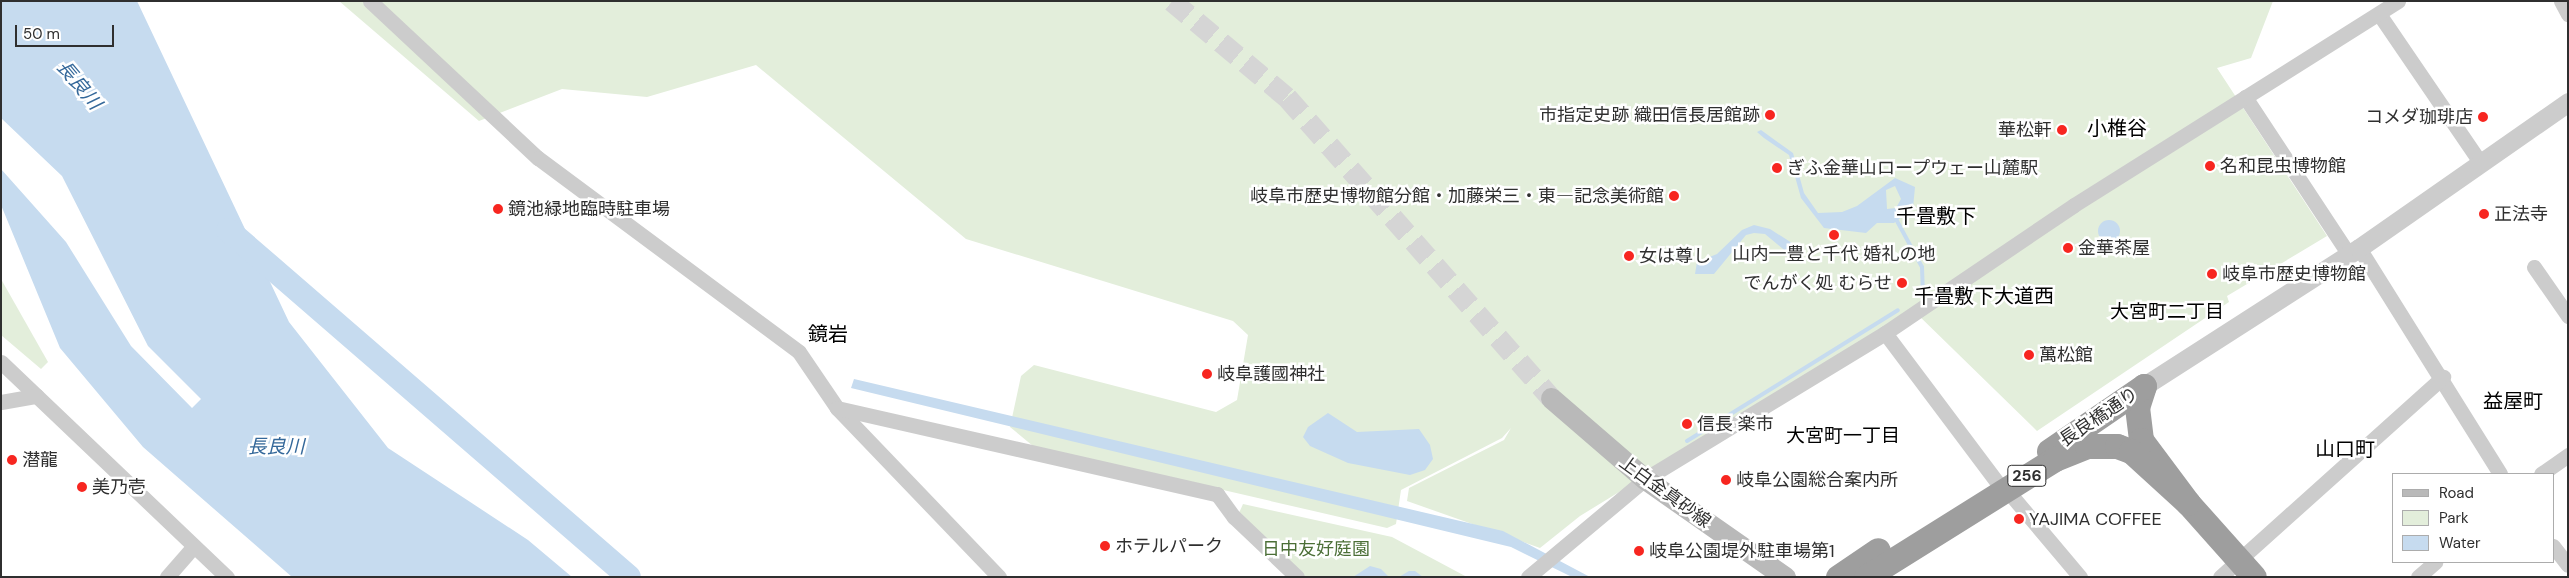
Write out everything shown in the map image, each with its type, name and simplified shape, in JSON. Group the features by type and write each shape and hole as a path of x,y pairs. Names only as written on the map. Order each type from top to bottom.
{"highway":[{"name":"長良橋通り","path":"1866,577 2144,386"},
{"name":"長良橋通り","path":"2144,386 2137,407 2141,440 2188,503 2246,568"},
{"name":"長良橋通り","path":"1838,577 2001,485 2063,455 2102,445 2131,452 2188,503"}],"main road":[{"name":"上白金真砂線","path":"1551,398 1645,479 1785,577"}],"street":[{"path":"370,1 538,158 799,352 837,408 999,577"},
{"path":"1528,577 1565,543 1645,479 1885,333 2245,97 2398,1"},
{"path":"2561,1 2568,14"},
{"path":"2379,14 2480,162"},
{"path":"2245,97 2443,377 2499,473"},
{"path":"2144,386 2353,250 2568,102"},
{"path":"2534,267 2568,316"},
{"path":"1885,333 2001,485 2080,577"},
{"path":"1,362 193,548 227,577"},
{"path":"2220,577 2246,568 2443,377"},
{"path":"1,402 36,396"},
{"path":"837,408 1217,494 1234,517 1297,577"},
{"path":"2542,473 2568,455"},
{"path":"2554,547 2568,564"},
{"path":"167,577 193,548"},
{"path":"2418,577 2434,563"}],"green space":[{"path":"339,1 2273,1 2251,58 2217,68 2327,236 2227,296 2229,302 2037,431 1914,311 1580,516 1540,548 1407,501 1409,488 1504,440 1511,428 1502,438 1401,490 1396,524 1387,528 1033,446 1010,427 1021,376 1034,365 1216,412 1237,400 1248,335 1233,321 966,239 756,65 647,97 562,89 479,121"},
{"path":"1,279 48,362 41,369 1,335"},
{"name":"日中友好庭園","path":"1243,504 1392,537 1467,577 1305,577 1239,513"}],"water":[{"name":"長良川","path":"1,1 137,1 289,322 388,448 528,540 572,577 292,577 143,447 60,348 1,205 1,169 66,242 131,346 192,408 201,399 148,346 62,176 1,118"},
{"path":"1761,130 1793,153 1804,193 1818,213 1842,212 1857,206 1895,178 1915,187 1913,208 1894,223 1877,223 1866,233 1824,228 1801,198 1789,155 1757,132","holes":["1895,186 1901,199 1896,208 1887,209 1886,190"]},
{"path":"2105,220 2113,220 2120,227 2120,235 2113,242 2105,242 2098,235 2098,227"},
{"path":"1754,225 1770,229 1806,252 1789,254 1765,234 1754,233 1746,235 1714,274 1695,274 1697,262 1717,254 1742,230"},
{"path":"854,379 1503,531 1590,577 1572,577 1511,547 851,388"},
{"path":"1328,413 1357,432 1419,429 1430,445 1433,459 1425,470 1410,475 1348,463 1310,446 1303,437 1308,427"},
{"path":"1370,566 1381,569 1389,577 1353,577"},
{"path":"1409,571 1415,571 1423,577 1399,577"}],"waterway":[{"path":"1897,221 1922,267 1923,294"},
{"name":"長良川","path":"228,230 629,577"},
{"path":"1687,441 1898,310"}],"tunnel":[{"path":"1172,1 1287,97 1551,398"}],"place":[{"name":"市指定史跡 織田信長居館跡","path":"1770,115"},
{"name":"コメダ珈琲店","path":"2483,117"},
{"name":"華松軒","path":"2062,130"},
{"name":"名和昆虫博物館","path":"2210,166"},
{"name":"ぎふ金華山ロープウェー山麓駅","path":"1777,168"},
{"name":"岐阜市歴史博物館分館・加藤栄三・東―記念美術館","path":"1674,196"},
{"name":"鏡池緑地臨時駐車場","path":"498,209"},
{"name":"正法寺","path":"2484,214"},
{"name":"山内一豊と千代 婚礼の地","path":"1834,235"},
{"name":"金華茶屋","path":"2068,248"},
{"name":"女は尊し","path":"1629,256"},
{"name":"岐阜市歴史博物館","path":"2212,274"},
{"name":"でんがく処 むらせ","path":"1902,283"},
{"name":"萬松館","path":"2029,355"},
{"name":"岐阜護國神社","path":"1207,374"},
{"name":"信長 楽市","path":"1687,424"},
{"name":"潜龍","path":"12,460"},
{"name":"岐阜公園総合案内所","path":"1726,480"},
{"name":"美乃壱","path":"82,487"},
{"name":"YAJIMA COFFEE","path":"2019,519"},
{"name":"ホテルパーク","path":"1105,546"},
{"name":"岐阜公園堤外駐車場第1","path":"1639,551"}],"district":[{"name":"小椎谷","path":"2117,128"},
{"name":"千畳敷下","path":"1936,216"},
{"name":"千畳敷下大道西","path":"1984,296"},
{"name":"大宮町二丁目","path":"2167,312"},
{"name":"鏡岩","path":"828,334"},
{"name":"益屋町","path":"2513,401"},
{"name":"大宮町一丁目","path":"1843,436"},
{"name":"山口町","path":"2345,449"}]}
